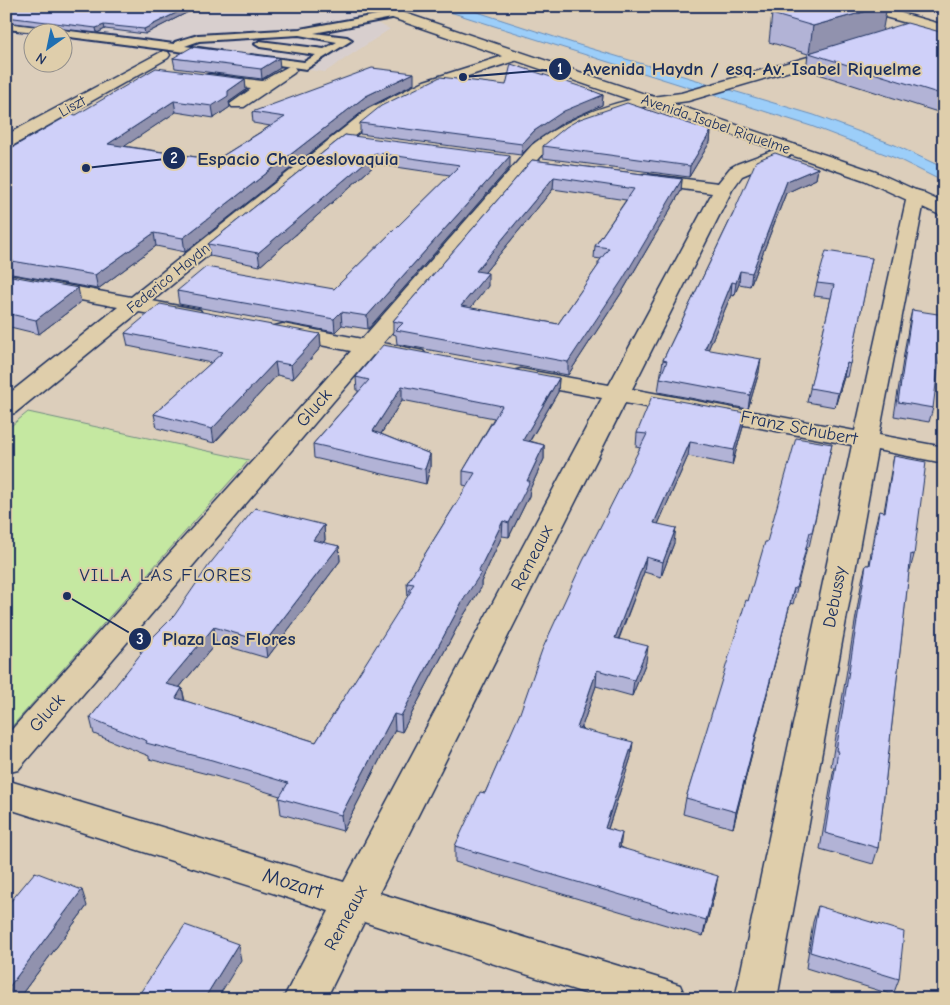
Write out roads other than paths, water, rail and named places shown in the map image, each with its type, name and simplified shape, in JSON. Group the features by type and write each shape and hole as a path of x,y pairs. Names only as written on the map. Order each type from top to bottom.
{"street":[{"name":"Avenida Isabel Riquelme","path":"371,6 870,176 916,196 944,212"},
{"path":"864,7 937,27"},
{"path":"907,32 937,27"},
{"name":"Gluck","path":"6,760 368,347 525,163 548,141 572,126 621,106 688,96 859,46"},
{"name":"Liszt","path":"6,142 138,70 168,51"},
{"name":"Federico Haydn","path":"6,408 374,112 409,92 448,76 516,56"},
{"path":"138,70 157,72"},
{"path":"238,104 289,70"},
{"path":"196,77 265,86"},
{"path":"340,138 367,142"},
{"name":"Remeaux","path":"304,999 723,189 736,172 790,148"},
{"path":"628,177 723,189"},
{"name":"Debussy","path":"756,999 916,196"},
{"path":"6,280 216,319"},
{"path":"262,328 436,360"},
{"name":"Franz Schubert","path":"505,373 944,455"},
{"name":"Mozart","path":"6,794 665,999"}],"lane":[{"path":"168,51 192,39 300,32 394,14"},
{"path":"6,26 22,28"},
{"path":"72,35 168,51 235,56 306,66 347,40 300,32"},
{"path":"216,36 230,40 326,53"}],"water":[{"path":"431,6 459,6 579,45 814,115 895,145 944,168 944,182 898,159 811,126"}],"place":[{"name":"Avenida Haydn / esq. Av. Isabel Riquelme","path":"463,77"},
{"name":"Espacio Checoeslovaquia","path":"86,168"},
{"name":"Plaza Las Flores","path":"67,596"}],"district":[{"name":"VILLA LAS FLORES","path":"166,575"}]}
